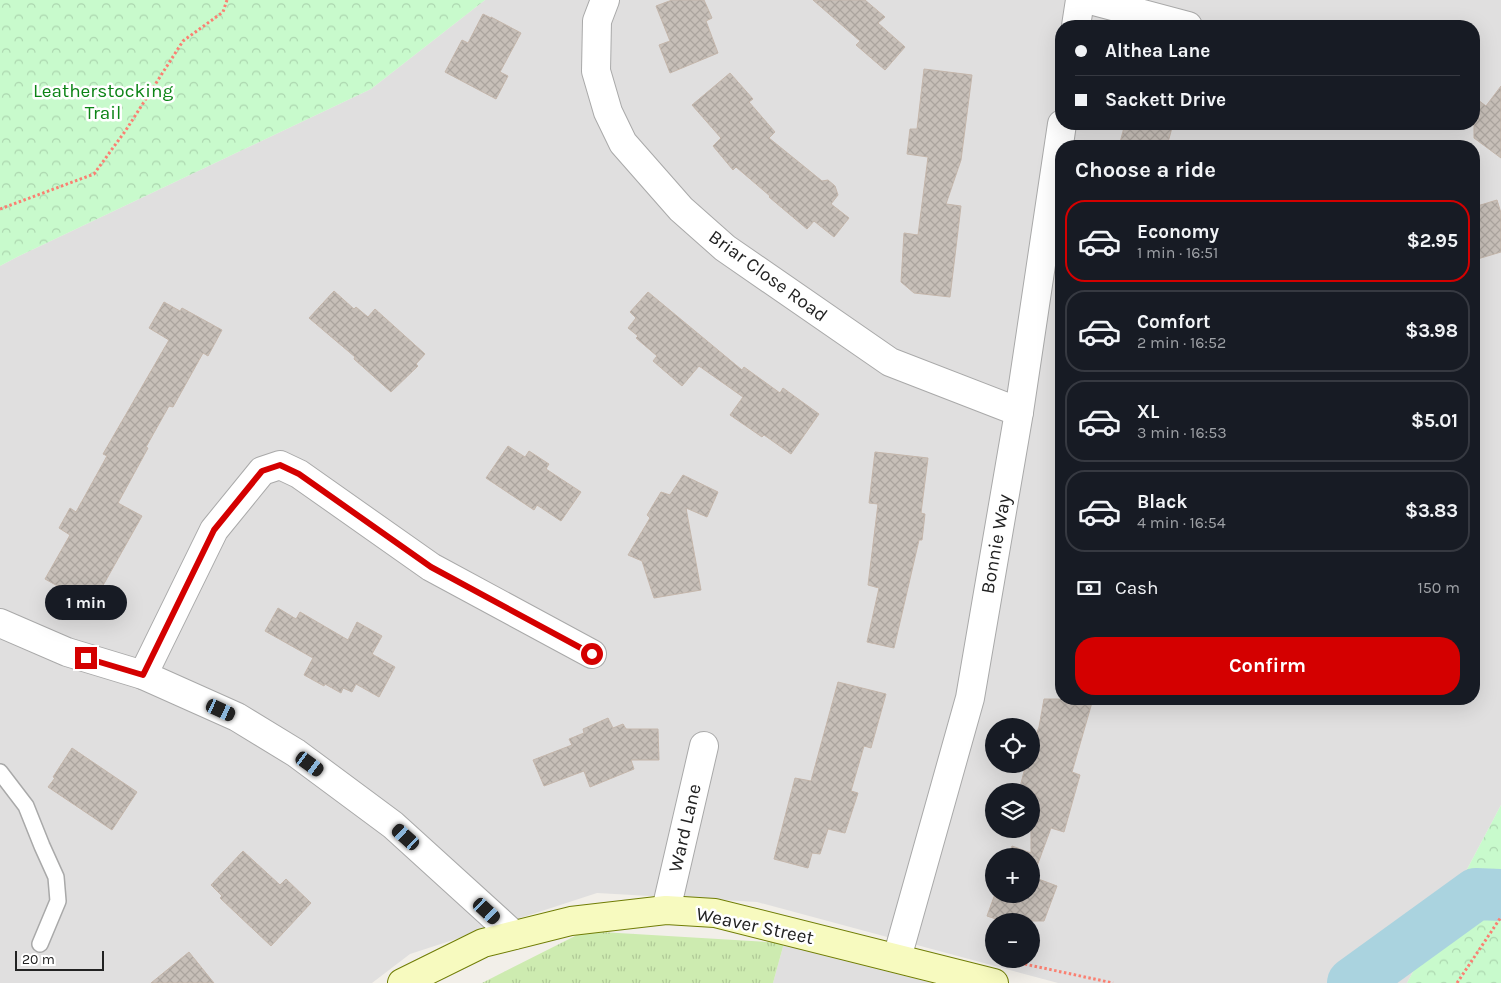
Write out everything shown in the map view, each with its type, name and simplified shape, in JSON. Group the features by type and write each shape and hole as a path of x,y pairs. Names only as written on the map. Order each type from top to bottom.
{"main road":[{"name":"Weaver Street","path":"402,983 483,943 571,921 666,910 715,913 897,958 1001,972"}],"street":[{"name":"Briar Close Road","path":"605,0 597,21 596,71 608,112 623,143 681,209 725,248 890,362 1019,412"},
{"path":"1077,20 1080,0"},
{"path":"1090,0 1165,20"},
{"name":"Bonnie Way","path":"897,958 970,698 1019,412 1055,171"},
{"path":"143,675 214,530 262,471 280,465 299,474 431,567 592,654"},
{"path":"0,623 67,652 143,675 237,718 296,753 393,825 514,935"},
{"name":"Ward Lane","path":"666,910 704,746"}],"lane":[{"path":"0,772 26,806 56,877 58,901 40,944"}],"path":[{"path":"0,210 94,174 126,130 183,41 223,12 227,0"},
{"path":"1457,983 1501,917"},
{"path":"1001,972 1113,983"}],"shaded area":[{"path":"485,0 1501,0 1501,805 1407,983 1058,983 1002,968 1040,968 1040,913 985,913 985,963 757,902 597,893 410,954 372,983 0,983 0,266 371,89"},
{"path":"784,943 932,983 773,983"}],"green space":[{"name":"Leatherstocking Trail","path":"0,0 485,0 371,89 0,266"},
{"path":"1501,805 1501,983 1407,983"},
{"path":"585,931 784,943 773,983 482,983"}],"building":[{"path":"672,0 704,0 712,18 706,21 718,53 670,73 659,45 670,41 656,6"},
{"path":"813,0 865,0 885,17 878,23 905,47 885,70 856,45 860,41"},
{"path":"483,14 521,33 500,72 508,76 496,99 445,72 462,40 468,43"},
{"path":"924,69 972,75 961,160 946,204 961,206 950,297 914,293 901,282 904,233 918,235 928,157 907,154 910,129 917,129"},
{"path":"730,73 753,99 749,102 775,132 769,138 822,181 828,180 835,186 838,195 831,204 849,218 834,237 814,221 807,229 736,167 733,170 713,146 721,138 692,105"},
{"path":"1501,86 1501,158 1480,142 1480,140 1474,138 1474,130 1480,130 1480,102 1486,106"},
{"path":"1123,130 1171,130 1169,140 1121,140"},
{"path":"1497,200 1501,213 1501,252 1480,258 1480,205"},
{"path":"334,291 354,309 356,307 368,317 375,309 425,354 416,364 418,366 391,392 354,359 355,357 309,318"},
{"path":"648,292 742,370 744,367 780,393 783,388 819,414 791,454 730,415 743,397 699,366 682,386 653,361 657,356 636,338 638,336 628,328 636,318 630,312"},
{"path":"164,302 180,311 182,308 222,330 208,356 203,353 173,407 169,406 118,503 142,516 92,605 45,579 70,535 59,528 70,508 76,512 107,456 103,454 169,340 149,328"},
{"path":"508,446 525,457 529,451 549,464 546,469 581,492 561,521 537,505 534,510 486,478"},
{"path":"875,452 928,458 921,513 925,514 922,540 919,540 894,648 867,642 879,588 868,585 878,504 869,503"},
{"path":"683,475 718,492 707,517 686,508 701,590 654,598 642,561 628,555 650,518 647,515 661,492 670,495"},
{"path":"278,608 296,619 300,612 348,640 357,622 382,636 372,654 395,667 379,697 356,684 352,692 343,688 341,693 304,675 313,658 265,631"},
{"path":"838,682 886,694 871,748 864,746 851,791 858,793 845,833 828,829 820,854 812,853 808,868 774,859 795,778 811,781"},
{"path":"1044,699 1055,699 1055,705 1091,705 1072,772 1080,775 1064,832 1051,828 1040,858 1040,848 1031,848 1031,838 1040,838 1040,783 1021,783 1024,773 1040,773 1040,721"},
{"path":"608,718 613,728 623,724 626,729 658,729 659,760 631,760 634,769 590,787 584,771 544,786 533,760 572,745 569,739 584,733 583,729"},
{"path":"72,748 137,792 112,830 48,787"},
{"path":"243,851 280,885 286,879 311,903 271,946 220,898 222,896 211,885"},
{"path":"1040,880 1057,886 1044,921 1040,921 1040,913 988,913 992,903 1040,903"},
{"path":"189,952 214,983 151,983"}],"waterway":[{"path":"1353,983 1476,894 1501,895"}],"route":[{"path":"86,658 143,675 214,530 262,471 280,465 299,474 431,567 592,654"}]}
